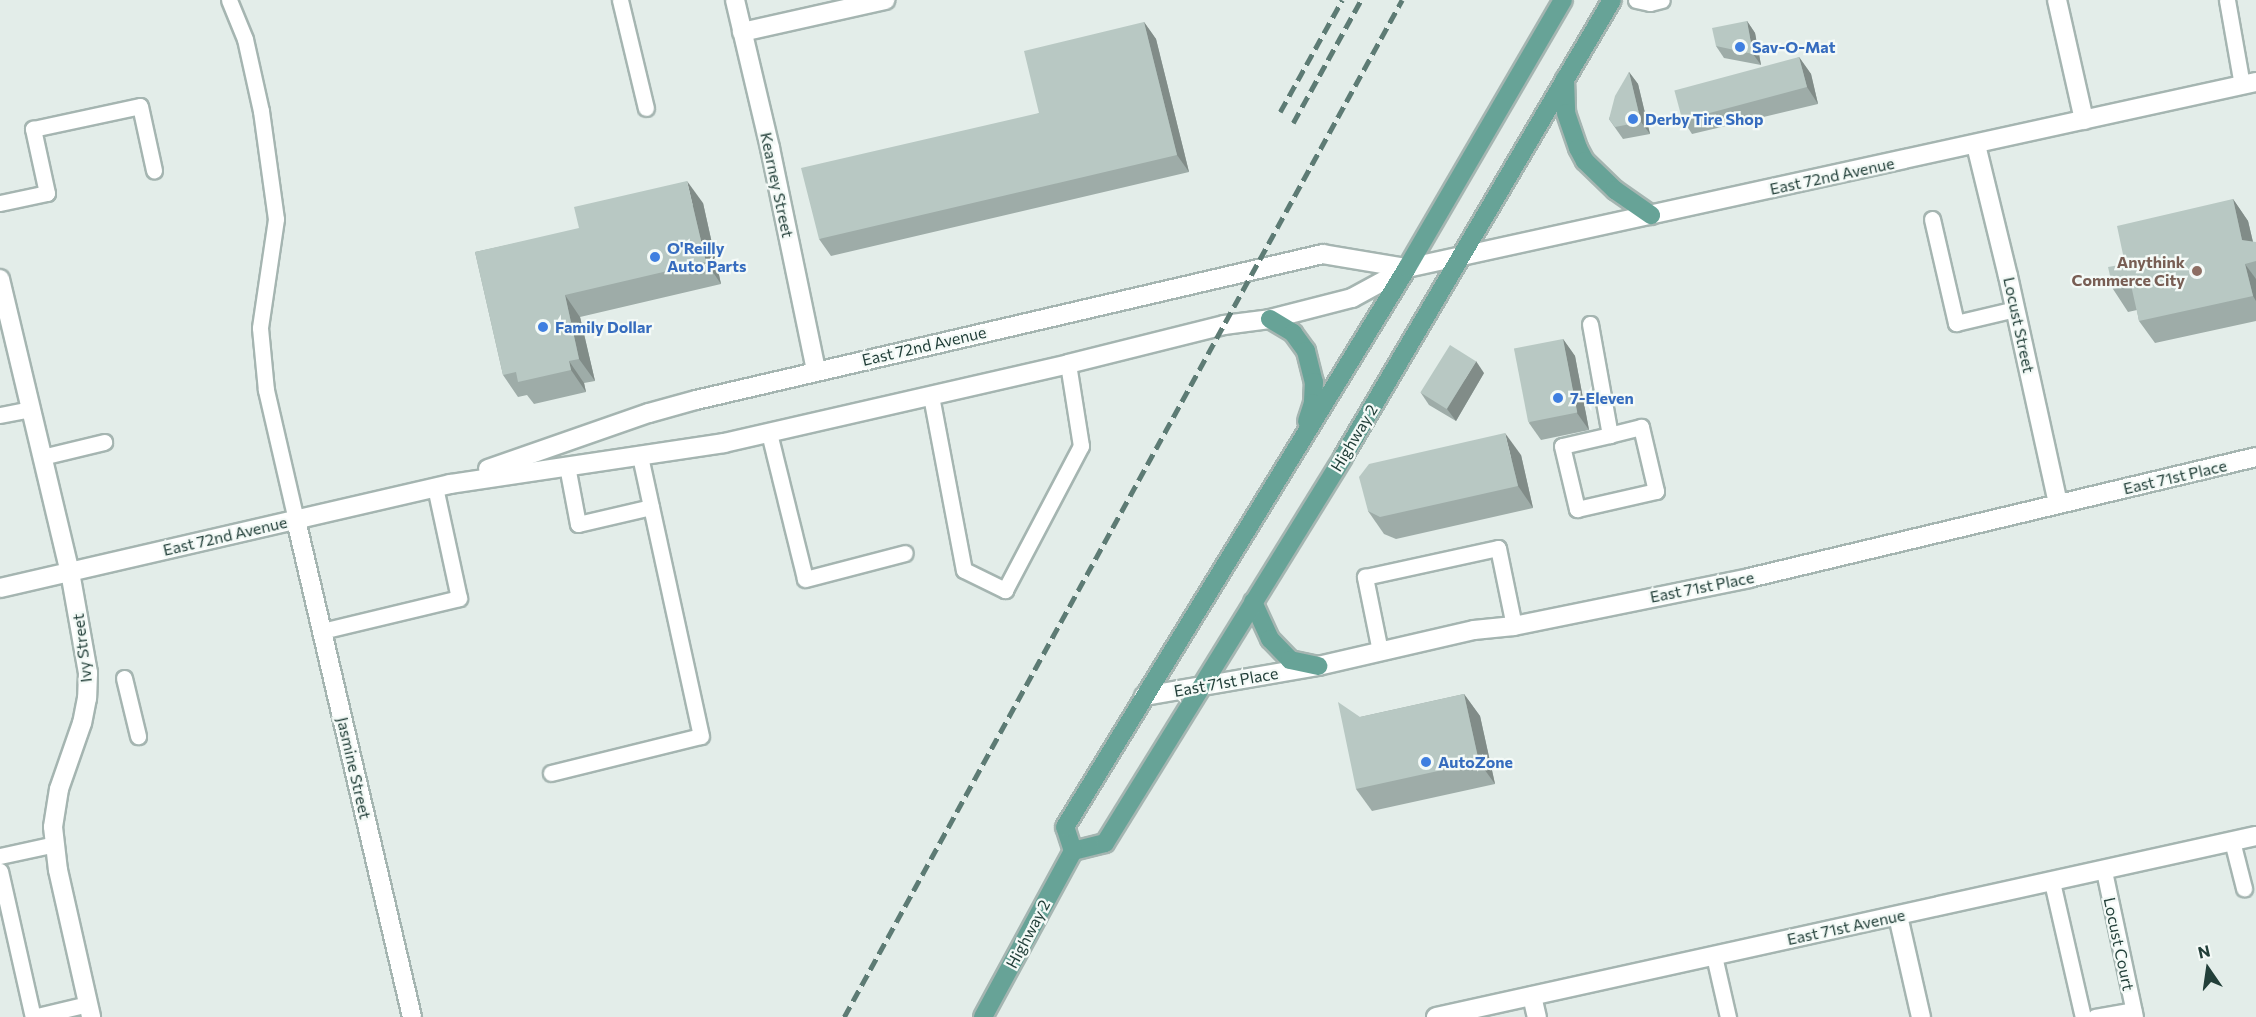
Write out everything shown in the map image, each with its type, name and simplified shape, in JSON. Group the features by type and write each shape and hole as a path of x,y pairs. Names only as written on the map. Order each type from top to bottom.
{"main road":[{"path":"1073,851 1065,827 1407,268 1563,0"},
{"name":"Highway 2","path":"983,1017 1073,851 1105,843 1343,457 1612,0"},
{"path":"1565,79 1566,113 1578,148 1586,161 1615,190 1652,215"},
{"path":"1270,319 1291,332 1299,341 1306,351 1311,371 1313,403 1300,445"},
{"path":"1253,602 1270,639 1290,660 1318,666"}],"street":[{"name":"Kearney Street","path":"735,0 770,148 816,371"},
{"path":"742,32 885,0"},
{"path":"2056,0 2084,120"},
{"name":"East 72nd Avenue","path":"0,588 442,486 724,443 769,433 1068,364 1224,325 1270,319 1352,298 1407,268 2249,84"},
{"name":"Locust Street","path":"1976,145 2058,504"},
{"name":"East 72nd Avenue","path":"442,486 650,413 816,371 1323,254 1407,268"},
{"name":"Ivy Street","path":"0,279 70,572 88,673 87,698 82,723 59,789 53,827 58,870 90,1011"},
{"name":"East 71st Place","path":"1144,696 1318,666 1474,630 1514,626 1749,578 2256,457"},
{"name":"Jasmine Street","path":"296,520 412,1017"},
{"name":"East 71st Avenue","path":"1436,1017 2256,836"},
{"path":"1898,916 1921,1017"},
{"path":"1532,996 1537,1017"}],"lane":[{"path":"229,0 245,39 261,111 276,219 260,328 266,390 296,520"},
{"path":"620,0 646,108"},
{"path":"1636,0 1650,3 1662,0"},
{"path":"2227,0 2249,84"},
{"path":"0,203 47,193 33,129 140,106 154,170"},
{"path":"1932,219 1956,323 2015,309"},
{"path":"1590,324 1610,435"},
{"path":"931,396 963,570 1005,591 1081,446 1068,364"},
{"path":"0,415 31,409"},
{"path":"1641,427 1656,491 1577,509 1562,447 1610,435 1641,427"},
{"path":"769,433 805,579 905,553"},
{"path":"42,457 104,442"},
{"path":"551,773 701,736 640,456"},
{"path":"567,466 578,524 651,507"},
{"path":"322,631 459,598 442,486"},
{"path":"1380,651 1365,577 1498,548 1514,626"},
{"path":"124,678 138,736"},
{"path":"2232,841 2244,888"},
{"path":"0,856 55,844"},
{"path":"0,870 33,1017 90,1011"},
{"name":"Locust Court","path":"2104,871 2134,1014"},
{"path":"2052,882 2083,1017"},
{"path":"1714,956 1728,1017"},
{"path":"2095,1017 2134,1014"}],"building":[{"path":"1747,21 1753,54 1716,46 1712,28"},
{"path":"1144,22 1177,155 819,239 801,168 1039,113 1024,51"},
{"path":"1799,57 1807,87 1682,120 1674,90"},
{"path":"1629,72 1641,122 1615,127 1609,119 1615,96"},
{"path":"687,181 706,262 565,295 579,359 569,361 571,370 518,382 516,372 503,375 475,252 579,228 574,207"},
{"name":"Anythink Commerce City","path":"2233,199 2242,240 2256,242 2256,261 2245,264 2253,296 2139,321 2131,285 2113,289 2108,267 2125,264 2117,226"},
{"name":"7-Eleven","path":"1563,339 1577,413 1528,422 1514,349"},
{"path":"1450,345 1476,361 1447,409 1420,392"},
{"path":"1505,433 1518,486 1380,517 1368,511 1359,477 1369,464"},
{"path":"1464,694 1479,762 1356,789 1338,702 1360,717"}],"railway":[{"path":"1280,112 1342,0"},
{"path":"1293,123 1361,0"},
{"path":"844,1017 1402,0"}],"place":[{"name":"Sav-O-Mat","path":"1740,47"},
{"name":"Derby Tire Shop","path":"1633,119"},
{"name":"O'Reilly Auto Parts","path":"655,257"},
{"name":"Anythink Commerce City","path":"2197,271"},
{"name":"Family Dollar","path":"543,327"},
{"name":"7-Eleven","path":"1558,398"},
{"name":"AutoZone","path":"1426,762"}]}
